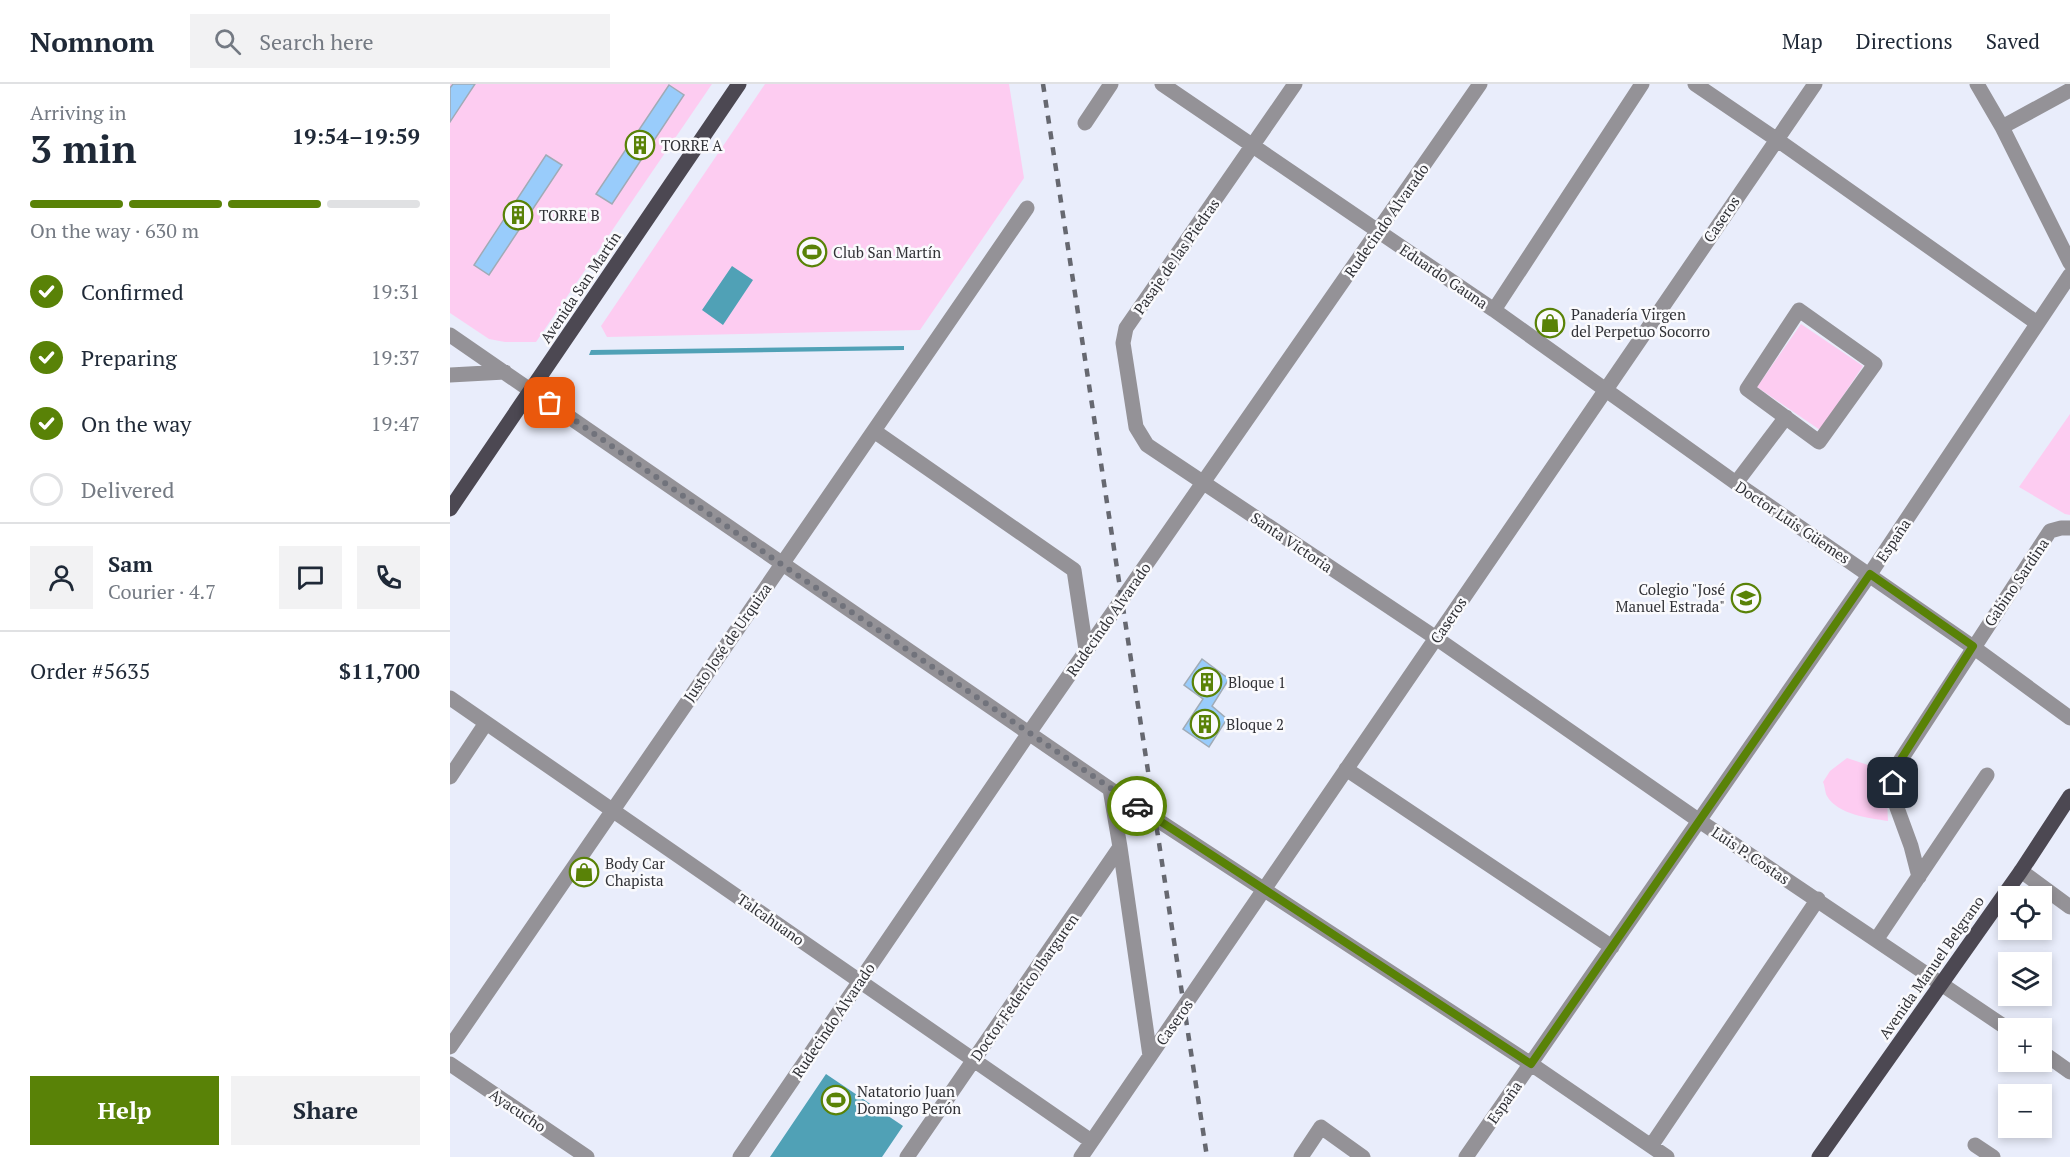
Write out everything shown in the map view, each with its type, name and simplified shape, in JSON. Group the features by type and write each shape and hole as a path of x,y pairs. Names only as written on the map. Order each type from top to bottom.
{"main road":[{"name":"Avenida San Martín","path":"450,509 739,84"},
{"name":"Avenida Manuel Belgrano","path":"1819,1157 2021,871 2070,796"}],"street":[{"path":"1085,123 1111,84"},
{"name":"Eduardo Gauna","path":"1162,84 1494,310 1604,390"},
{"name":"Pasaje de las Piedras","path":"1147,445 1136,427 1123,343 1126,328 1295,84"},
{"name":"Rudecindo Alvarado","path":"740,1157 1086,650 1480,84"},
{"path":"1494,310 1642,84"},
{"path":"1695,84 2037,323"},
{"name":"Caseros","path":"1081,1157 1815,84"},
{"path":"1977,84 2002,127 2070,263"},
{"path":"2002,127 2070,90"},
{"name":"Justo José de Urquiza","path":"450,1047 612,808 1027,208"},
{"name":"España","path":"1466,1157 1698,819 1870,574 2070,275"},
{"path":"1799,310 1875,364 1819,442 1786,417 1747,389 1799,310"},
{"path":"450,335 1110,789 1531,1064 1667,1157"},
{"path":"450,375 505,372"},
{"name":"Doctor Luis Güemes","path":"1604,390 1973,646 2070,718"},
{"path":"1736,483 1786,417"},
{"path":"874,431 1074,570 1086,650"},
{"name":"Santa Victoria","path":"1147,445 1436,638"},
{"name":"Gabino Sardina","path":"1919,877 1911,846 1896,805 1893,783 1898,764 2050,531 2070,528"},
{"name":"Luis P. Costas","path":"1436,638 1998,1022"},
{"name":"Talcahuano","path":"450,698 1091,1141"},
{"path":"450,777 486,723"},
{"path":"1346,769 1612,947"},
{"path":"1876,940 1987,775"},
{"path":"1110,789 1150,1056"},
{"name":"Doctor Federico Ibarguren","path":"907,1157 1120,847"},
{"path":"2021,871 2070,907"},
{"path":"1651,1146 1818,899"},
{"path":"2052,1059 2070,1072"},
{"name":"Ayacucho","path":"450,1064 587,1157"},
{"path":"1301,1157 1321,1127 1363,1157"},
{"path":"1975,1145 1993,1157"}],"shaded area":[{"path":"450,84 712,84 536,342 505,342 489,339 450,313"},
{"name":"Club San Martín","path":"765,84 1009,84 1024,178 920,330 607,337 601,326"},
{"path":"1801,324 1863,366 1820,430 1757,387"},
{"path":"2070,414 2070,515 2019,487"},
{"path":"1847,758 1874,767 1886,780 1888,821 1863,817 1838,808 1827,796 1823,782 1830,771"}],"water":[{"path":"732,266 753,280 723,325 702,310"},
{"path":"904,346 904,350 589,355 591,350"},
{"name":"Natatorio Juan Domingo Perón","path":"826,1074 903,1126 882,1157 770,1157"}],"building":[{"path":"453,84 475,84 450,122 450,88"},
{"name":"TORRE A","path":"669,85 684,95 612,204 596,194"},
{"name":"TORRE B","path":"546,155 562,165 489,275 474,265"},
{"path":"1202,659 1229,679 1212,706 1227,719 1209,747 1183,729 1203,699 1184,685"}],"railway":[{"path":"1043,84 1207,1157"}],"way so far":[{"path":"550,403 781,564 1137,806"}],"place":[{"name":"TORRE A","path":"640,145"},
{"name":"TORRE B","path":"518,215"},
{"name":"Club San Martín","path":"812,252"},
{"name":"Panadería Virgen del Perpetuo Socorro","path":"1550,323"},
{"name":"Colegio \"José Manuel Estrada\"","path":"1746,598"},
{"name":"Bloque 1","path":"1207,682"},
{"name":"Bloque 2","path":"1205,724"},
{"name":"Body Car Chapista","path":"584,872"},
{"name":"Natatorio Juan Domingo Perón","path":"836,1100"}],"route":[{"path":"1137,806 1531,1064 1698,819 1870,574 1973,646 1898,764 1893,783"}]}
